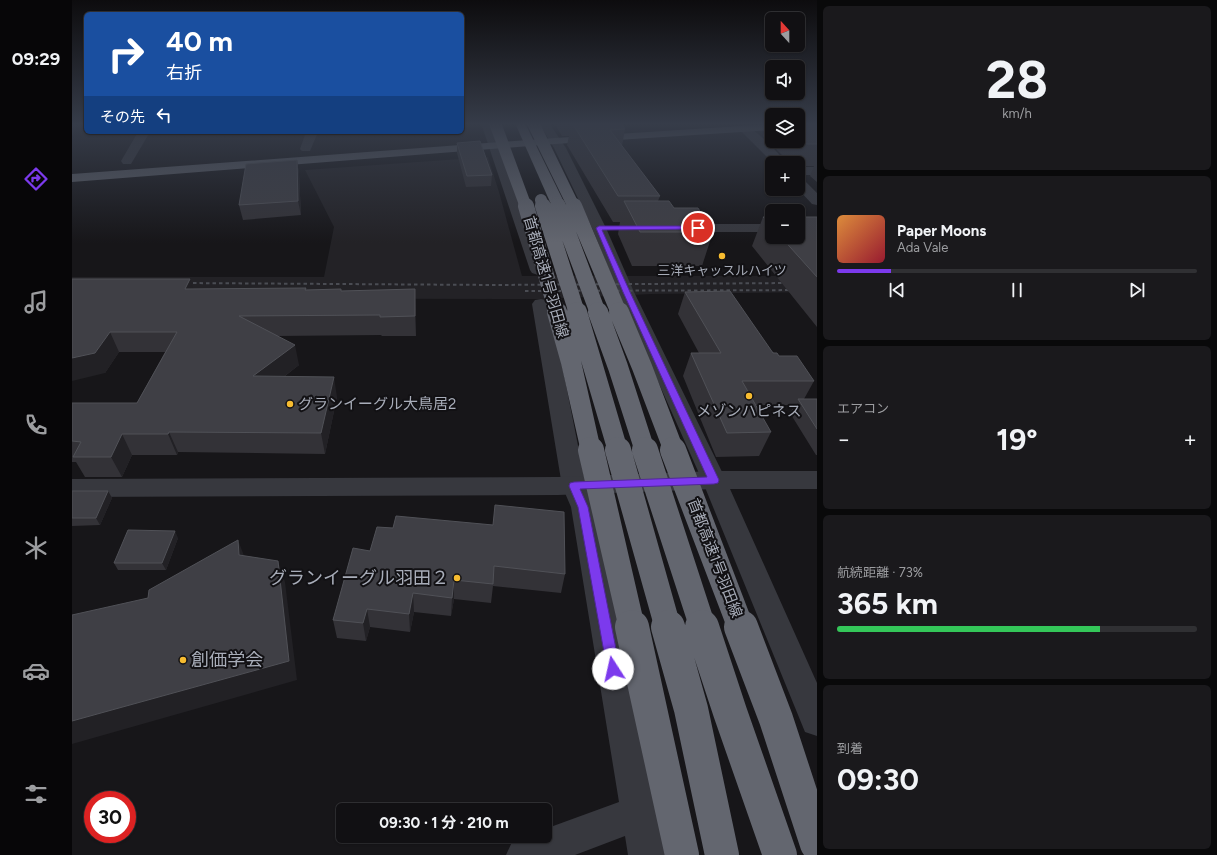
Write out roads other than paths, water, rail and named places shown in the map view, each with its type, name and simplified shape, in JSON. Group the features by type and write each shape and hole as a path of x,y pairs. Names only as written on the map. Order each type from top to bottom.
{"highway":[{"path":"72,178 223,163"},
{"name":"首都高速1号羽田線","path":"523,163 525,202 571,362 648,698 682,855"},
{"path":"528,163 530,172"},
{"path":"532,163 544,196 618,367 730,712 780,855"},
{"name":"首都高速1号羽田線","path":"543,163 572,201 642,367 776,719 817,844"},
{"path":"544,196 692,709 722,855"}],"street":[{"path":"525,163 538,270"},
{"path":"546,163 599,228 626,292 714,480 817,720"},
{"path":"805,171 817,171"},
{"path":"805,189 817,201"},
{"path":"599,228 616,228"},
{"path":"671,228 765,228"},
{"path":"541,304 574,486 583,507 648,855"},
{"path":"72,488 574,486 714,480 817,480"},
{"path":"525,855 639,813"}],"railway":[{"path":"180,283 496,285 792,283"},
{"path":"525,291 817,290"}],"place":[{"name":"三洋キャッスルハイツ","path":"722,256"},
{"name":"メゾンハピネス","path":"749,396"},
{"name":"グランイーグル大鳥居2","path":"290,404"},
{"name":"グランイーグル羽田２","path":"457,578"},
{"name":"創価学会","path":"183,660"}]}
